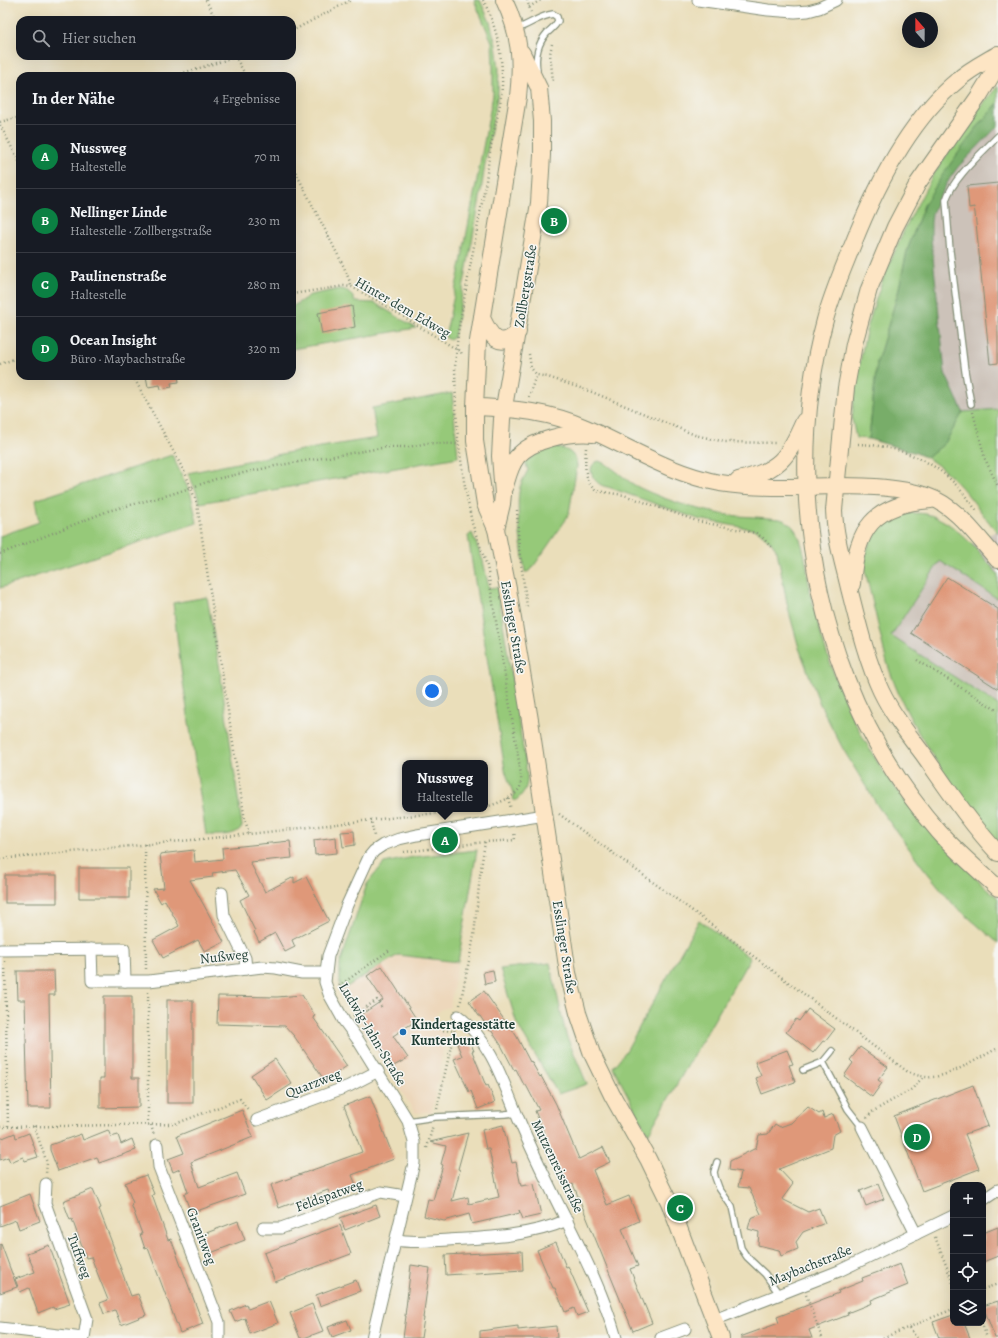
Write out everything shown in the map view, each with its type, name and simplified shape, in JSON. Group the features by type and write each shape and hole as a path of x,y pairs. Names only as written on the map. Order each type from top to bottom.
{"main road":[{"name":"Zollbergstraße","path":"475,407 478,341 520,78 519,49 515,29 504,0"},
{"name":"Zollbergstraße","path":"504,407 518,332 541,176 542,121 539,88 519,49"},
{"path":"998,54 960,77 946,90 911,133 878,186 829,306 819,344 809,408 806,451 811,544 821,597 836,651 853,697 881,752 908,791 928,817 960,853 998,888"},
{"path":"998,66 979,96 918,183 895,227 869,290 854,344 846,382 834,510 837,536 852,598 869,661 885,699 957,803 998,853"},
{"path":"482,318 494,337 500,341 506,341 518,332"},
{"path":"475,407 504,407 561,418 670,468 701,479 720,483 752,486 836,486 891,488 916,493 946,505 960,517 998,560"},
{"name":"Esslinger Straße","path":"475,407 476,441 485,504 496,529 530,720 552,814 568,973 582,1027 599,1069 648,1159 669,1202 721,1338"},
{"name":"Esslinger Straße","path":"496,529 502,509 503,494 500,456 504,407"},
{"path":"720,483 756,476 782,460 793,444 809,408"},
{"path":"503,494 510,469 523,452 552,438 567,435 594,434"},
{"path":"852,598 852,582 856,555 862,535 870,523 881,513 896,506 926,501 938,501"}],"street":[{"path":"698,0 768,10 796,12 819,8 836,0"},
{"name":"Ludwig-Jahn-Straße","path":"372,1338 414,1163 412,1133 408,1121 378,1071 344,1021 328,992 325,982 325,973 328,956 347,905 369,857 380,847 399,838 552,814"},
{"path":"222,893 224,915 245,958 246,969"},
{"name":"Nußweg","path":"91,949 92,981 147,981 262,967 302,973 325,973"},
{"path":"2,950 124,949 126,981"},
{"name":"Mutzenreisstraße","path":"458,1016 478,1034 495,1064 516,1113 605,1304 616,1338"},
{"name":"Quarzweg","path":"257,1120 349,1086 378,1071"},
{"path":"862,1127 916,1234"},
{"name":"Granitweg","path":"157,1145 159,1167 219,1322 219,1338"},
{"name":"Tuffweg","path":"46,1184 45,1203 87,1318 84,1338"},
{"path":"986,1198 998,1190"},
{"name":"Feldspatweg","path":"263,1228 281,1228 381,1192 406,1196"},
{"name":"Maybachstraße","path":"714,1320 802,1284 839,1271 950,1218"},
{"path":"396,1240 410,1242 480,1238 531,1231 567,1220"},
{"path":"0,1328 84,1338"},
{"path":"661,1338 685,1329"}],"lane":[{"path":"515,29 532,23 545,15 553,14 557,17 558,21 556,26 548,32 541,41 538,50 536,61 539,88"},
{"path":"971,404 965,371 950,251 946,200 961,175 998,136"},
{"path":"803,1070 823,1062 832,1052"},
{"path":"823,1062 848,1109 862,1127"},
{"path":"408,1121 435,1117 516,1113"},
{"path":"717,1162 714,1172 715,1177 719,1188 732,1207 741,1248 747,1257 765,1274 779,1294"}],"path":[{"path":"206,0 214,16"},
{"path":"296,29 351,0"},
{"path":"483,0 494,21 500,55 501,92 488,159 484,194 460,313 456,349 455,400 458,444 470,515 487,566 521,781 520,787 514,794 488,806"},
{"path":"527,0 533,16"},
{"path":"529,7 541,0"},
{"path":"186,72 224,60"},
{"path":"239,60 244,72"},
{"path":"16,118 0,123 16,155"},
{"path":"296,173 344,267 352,287"},
{"name":"Hinter dem Edweg","path":"296,293 344,286 352,287 378,301 456,349"},
{"path":"0,364 16,358"},
{"path":"531,368 537,375 548,377 592,392 695,435 725,442 779,443"},
{"path":"135,380 191,487 198,508 238,777 245,820 249,833"},
{"path":"971,404 985,459 998,486"},
{"path":"594,434 585,466 588,480 596,491 624,495 697,522 756,533 773,549"},
{"path":"0,554 108,511 216,479 275,466 378,448 409,447 427,443 458,444"},
{"path":"858,444 891,448 928,462 953,481 981,516"},
{"path":"517,504 519,548 528,613"},
{"path":"917,660 998,711"},
{"path":"400,852 515,840 513,819 508,798"},
{"path":"0,859 445,812"},
{"path":"552,814 576,825 908,1072 923,1077 943,1075 961,1068 998,1048"},
{"path":"371,820 373,836 380,847"},
{"path":"435,1117 458,1016 474,936 485,842"},
{"path":"145,844 148,1125"},
{"path":"2,950 8,1127"},
{"path":"328,992 391,950"},
{"path":"344,1021 376,1000 382,1008"},
{"path":"438,1030 454,1031"},
{"path":"862,1127 872,1112 912,1089 923,1077"},
{"path":"0,1127 175,1124 240,1099 257,1120"},
{"path":"34,1126 47,1163 46,1184"},
{"path":"931,1227 950,1275"},
{"path":"802,1284 822,1338"},
{"path":"986,1288 998,1284"},
{"path":"883,1338 950,1310"},
{"path":"983,1326 987,1338"},
{"path":"909,1328 917,1338"}],"shaded area":[{"path":"998,126 998,500 982,476 963,412 945,373 931,238 932,213 943,189 958,167"},
{"path":"998,530 998,705 891,636 940,561"},
{"name":"Kindertagesstätte Kunterbunt","path":"399,955 458,962 450,1007 442,1009 437,1013 435,1022 439,1030 446,1034 432,1112 415,1113 341,995 340,991"}],"green space":[{"path":"474,0 480,0 490,22 496,45 499,69 498,92 454,337 450,340 445,337 461,263 493,95 492,42"},
{"path":"998,86 998,103 975,130 924,205 907,251 898,293 877,362 869,439 856,438 852,419 856,382 866,332 884,276 906,226 933,175 974,114"},
{"path":"998,103 998,126 958,167 950,178 932,213 931,238 945,373 963,412 945,443 927,458 916,453 869,439 877,362 898,293 907,251 924,205 943,174 975,130"},
{"path":"340,289 346,290 355,302 375,303 416,328 296,348 296,304 310,295"},
{"path":"452,393 458,457 200,503 188,473 296,451 377,438 372,408"},
{"path":"998,409 998,533 958,483 949,474 927,458 945,443 963,412"},
{"path":"555,447 570,452 577,462 569,513 531,570 525,572 518,506 520,487 528,470 525,462 540,451"},
{"path":"172,455 191,495 197,523 0,588 0,536 39,522 35,500"},
{"path":"599,461 640,488 672,501 694,508 728,515 780,519 789,523 795,530 803,548 811,596 825,649 834,675 856,725 869,749 903,798 984,886 998,898 998,943 953,904 922,866 879,808 843,749 820,704 799,648 788,608 777,551 771,542 757,530 698,519 603,486 595,480 591,471 594,464"},
{"path":"907,513 926,514 937,517 947,523 975,547 998,574 998,599 940,561 891,636 998,705 998,845 933,757 919,734 895,685 886,659 865,570 867,549 875,533 881,527 888,521"},
{"path":"472,533 483,561 489,588 497,587 526,767 526,788 520,797 515,801 513,799 514,796 505,770 468,536"},
{"path":"207,597 219,664 242,826 236,832 221,835 206,835 180,662 173,603"},
{"path":"477,850 458,962 398,955 340,991 340,964 367,884 384,863 414,857"},
{"path":"699,920 750,958 648,1134 613,1067 626,1051"},
{"path":"550,963 566,1035 587,1084 558,1094 517,1024 500,969"}],"building":[{"path":"998,183 998,363 990,364 975,213 974,207 969,208 967,186"},
{"path":"352,306 355,327 322,334 318,313"},
{"path":"147,380 179,380 179,382 171,383 172,387 161,389 160,385 148,387"},
{"path":"947,577 998,609 998,689 911,633"},
{"path":"354,831 355,845 343,847 341,832"},
{"path":"336,837 337,853 315,855 314,840"},
{"path":"290,841 292,858 250,862 265,892 294,877 294,883 306,877 329,921 292,940 295,947 285,952 275,933 259,942 240,900 249,895 235,870 212,873 213,877 190,880 224,942 205,952 198,940 163,958 153,940 179,926 165,900 161,903 153,889 164,888 160,854 194,850 195,862 223,859 222,848"},
{"path":"79,868 129,868 129,898 79,898"},
{"path":"5,875 57,875 57,903 5,903"},
{"path":"382,966 417,1020 393,1036 408,1058 392,1067 359,1016 383,1000 367,976"},
{"path":"493,970 495,982 485,984 483,972"},
{"path":"17,971 54,971 55,995 49,995 51,1108 28,1108 25,1000 18,1000"},
{"path":"484,991 505,1021 507,1021 530,1062 531,1061 540,1077 541,1076 556,1104 579,1159 603,1147 610,1162 593,1170 607,1205 629,1196 639,1221 622,1229 638,1266 630,1269 652,1323 633,1331 573,1184 566,1187 535,1111 539,1110 516,1069 514,1070 501,1045 469,1001"},
{"path":"302,995 315,1016 313,1017 347,1066 325,1081 294,1036 285,1026 217,1024 218,996 277,997"},
{"path":"104,996 132,996 132,1078 139,1078 139,1107 100,1108 100,1078 104,1078"},
{"path":"167,1000 193,1000 193,1103 167,1103"},
{"path":"808,1009 835,1029 825,1042 823,1041 813,1053 786,1032 796,1019 799,1021"},
{"path":"469,1039 474,1051 472,1051 486,1086 488,1085 495,1102 478,1109 471,1091 469,1092 454,1059 462,1056 457,1044"},
{"path":"860,1047 888,1067 878,1080 882,1083 872,1097 844,1076 853,1063 850,1060"},
{"path":"787,1050 793,1064 789,1065 795,1082 762,1094 756,1078 761,1076 755,1062"},
{"path":"275,1059 292,1084 267,1100 251,1075"},
{"path":"973,1085 988,1126 965,1134 979,1169 922,1191 894,1116"},
{"path":"370,1096 394,1159 352,1175 356,1185 330,1195 328,1190 279,1208 271,1185 362,1152 344,1106"},
{"path":"808,1107 819,1114 822,1112 824,1118 833,1114 840,1131 833,1135 831,1148 779,1169 793,1184 782,1199 808,1212 819,1208 825,1223 803,1232 796,1242 798,1249 781,1256 779,1250 758,1245 759,1232 748,1229 751,1218 761,1214 749,1188 738,1187 741,1172 729,1170 730,1161 756,1148 759,1135 768,1134 775,1124 780,1127 791,1123"},
{"path":"242,1110 253,1137 191,1162 199,1187 237,1173 245,1194 191,1213 184,1194 188,1192 180,1169 173,1172 168,1159 184,1153 177,1136"},
{"path":"503,1125 512,1163 516,1162 521,1186 534,1184 541,1215 523,1219 519,1210 520,1213 472,1224 469,1214 444,1221 424,1216 428,1199 433,1200 443,1165 441,1164 446,1146 430,1142 468,1133 458,1169 460,1170 452,1201 468,1197 469,1204 499,1197 489,1149 486,1149 482,1130"},
{"path":"108,1130 111,1137 118,1135 121,1144 132,1139 136,1150 99,1163 97,1157 58,1171 50,1150 50,1145 81,1134 83,1140"},
{"path":"15,1133 16,1138 29,1133 38,1157 25,1161 23,1157 10,1162 8,1157 0,1160 0,1139"},
{"path":"146,1175 154,1194 152,1195 168,1240 171,1239 203,1324 180,1333 148,1248 145,1249 140,1234 142,1234 131,1204 133,1203 125,1183"},
{"path":"878,1184 884,1199 866,1206 860,1191"},
{"path":"93,1189 131,1296 138,1294 146,1315 121,1325 115,1310 104,1314 100,1303 108,1300 91,1257 86,1258 72,1219 70,1220 63,1201"},
{"path":"30,1194 40,1221 19,1229 16,1220 0,1226 0,1206"},
{"path":"376,1205 380,1216 345,1230 340,1218"},
{"path":"238,1221 245,1240 208,1254 201,1235"},
{"path":"340,1225 351,1254 275,1282 264,1253"},
{"path":"998,1227 998,1256 986,1261 986,1254 986,1232"},
{"path":"556,1242 566,1267 568,1266 588,1312 577,1316 574,1308 565,1312 555,1288 553,1288 537,1250"},
{"path":"1,1244 17,1287 0,1293 0,1245"},
{"path":"49,1245 70,1304 54,1309 53,1307 38,1313 29,1288 20,1292 15,1279 35,1272 27,1253"},
{"path":"522,1251 523,1270 446,1275 445,1255"},
{"path":"900,1264 908,1285 871,1300 872,1303 847,1313 848,1315 809,1330 812,1338 740,1337 779,1323 777,1317 839,1293 838,1291 863,1281 862,1278"},
{"path":"411,1265 430,1268 421,1338 403,1338"},
{"path":"356,1280 360,1291 320,1306 316,1295"},
{"path":"269,1301 278,1323 250,1334 245,1318 235,1322 230,1311 246,1304 248,1309"},
{"path":"998,1301 998,1338 995,1338 986,1314 986,1305"},
{"path":"312,1304 323,1331 300,1338 290,1313"},
{"path":"950,1316 950,1326 965,1326 970,1338 939,1338 933,1322"},
{"path":"347,1320 351,1330 332,1337 328,1327"},
{"path":"518,1326 518,1330 556,1326 557,1338 480,1338 480,1331"}],"place":[{"name":"Nellinger Linde","path":"554,221"},
{"name":"Nussweg","path":"445,840"},
{"name":"Kindertagesstätte Kunterbunt","path":"403,1032"},
{"name":"Ocean Insight","path":"917,1137"},
{"name":"Paulinenstraße","path":"680,1208"}]}
